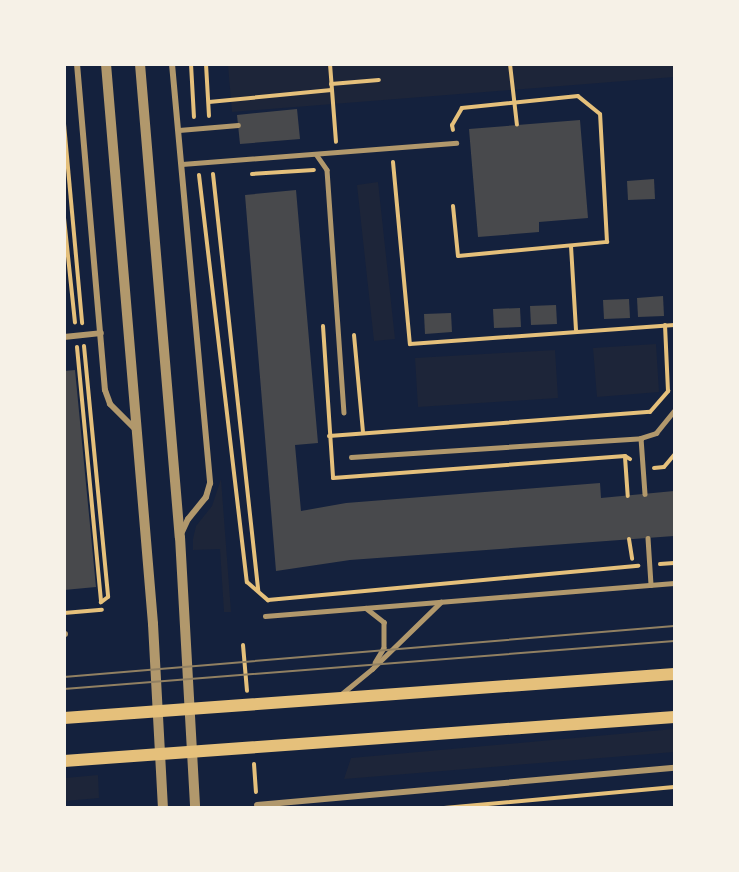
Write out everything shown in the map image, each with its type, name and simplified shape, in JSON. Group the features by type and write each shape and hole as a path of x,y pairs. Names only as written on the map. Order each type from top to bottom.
{"main road":[{"path":"64,718 675,674"},
{"path":"64,761 675,717"}],"street":[{"path":"77,64 105,390 110,404 137,432"},
{"path":"106,64 137,432 164,807"},
{"path":"140,64 180,537 195,807"},
{"path":"172,64 210,483 206,497 188,519 180,537"},
{"path":"64,337 101,333"},
{"path":"257,805 675,768"}],"lane":[{"path":"179,130 238,125"},
{"path":"182,164 456,143"},
{"path":"316,154 327,170 344,412"},
{"path":"351,457 641,438 656,433 675,411"},
{"path":"641,438 645,494"},
{"path":"648,538 651,585"},
{"path":"265,616 675,583"},
{"path":"333,700 372,669 441,602"},
{"path":"366,608 384,622 384,648 372,669"}],"path":[{"path":"191,64 195,130"},
{"path":"206,64 210,128"},
{"path":"510,64 517,125"},
{"path":"331,84 379,80"},
{"path":"209,102 331,90"},
{"path":"453,206 458,256 607,242 600,114 578,96 462,108 452,125 456,143"},
{"path":"64,124 80,336"},
{"path":"212,160 258,591"},
{"path":"198,162 248,582 268,600 675,563"},
{"path":"383,163 394,162 410,344 576,330 675,325"},
{"path":"247,174 327,170"},
{"path":"213,176 225,176"},
{"path":"64,218 80,336 108,597 101,602"},
{"path":"571,246 576,330"},
{"path":"329,436 650,412 668,391 665,325"},
{"path":"333,478 625,456 652,469 664,467 675,455"},
{"path":"625,456 628,496"},
{"path":"629,539 632,559"},
{"path":"64,613 102,610"},
{"path":"243,645 248,704"},
{"path":"252,748 257,805"},
{"path":"444,807 675,787"}],"shaded area":[{"path":"674,64 674,77 232,112 228,65"},
{"path":"378,182 395,339 374,341 357,185"},
{"path":"656,344 659,392 597,397 593,348"},
{"path":"555,350 558,398 418,407 415,358"},
{"path":"221,479 231,612 224,612 220,549 193,550 196,526 212,506"},
{"path":"674,729 674,752 344,779 351,758"},
{"path":"98,775 99,798 65,801 65,778"}],"building":[{"path":"297,109 300,139 240,144 237,115"},
{"path":"580,120 588,218 539,222 539,232 478,237 469,129"},
{"path":"654,179 655,199 628,200 627,181"},
{"path":"296,190 318,443 295,445 301,511 346,503 600,483 601,498 674,491 674,536 350,560 276,571 245,195"},
{"path":"663,296 664,316 638,317 637,298"},
{"path":"629,299 630,318 604,319 603,300"},
{"path":"556,305 557,324 531,325 530,306"},
{"path":"520,308 521,327 494,328 493,309"},
{"path":"451,313 452,332 425,334 424,314"},
{"path":"75,370 96,587 64,590 64,371"}],"tram line":[{"path":"64,677 674,626"},
{"path":"64,689 674,641"}]}
